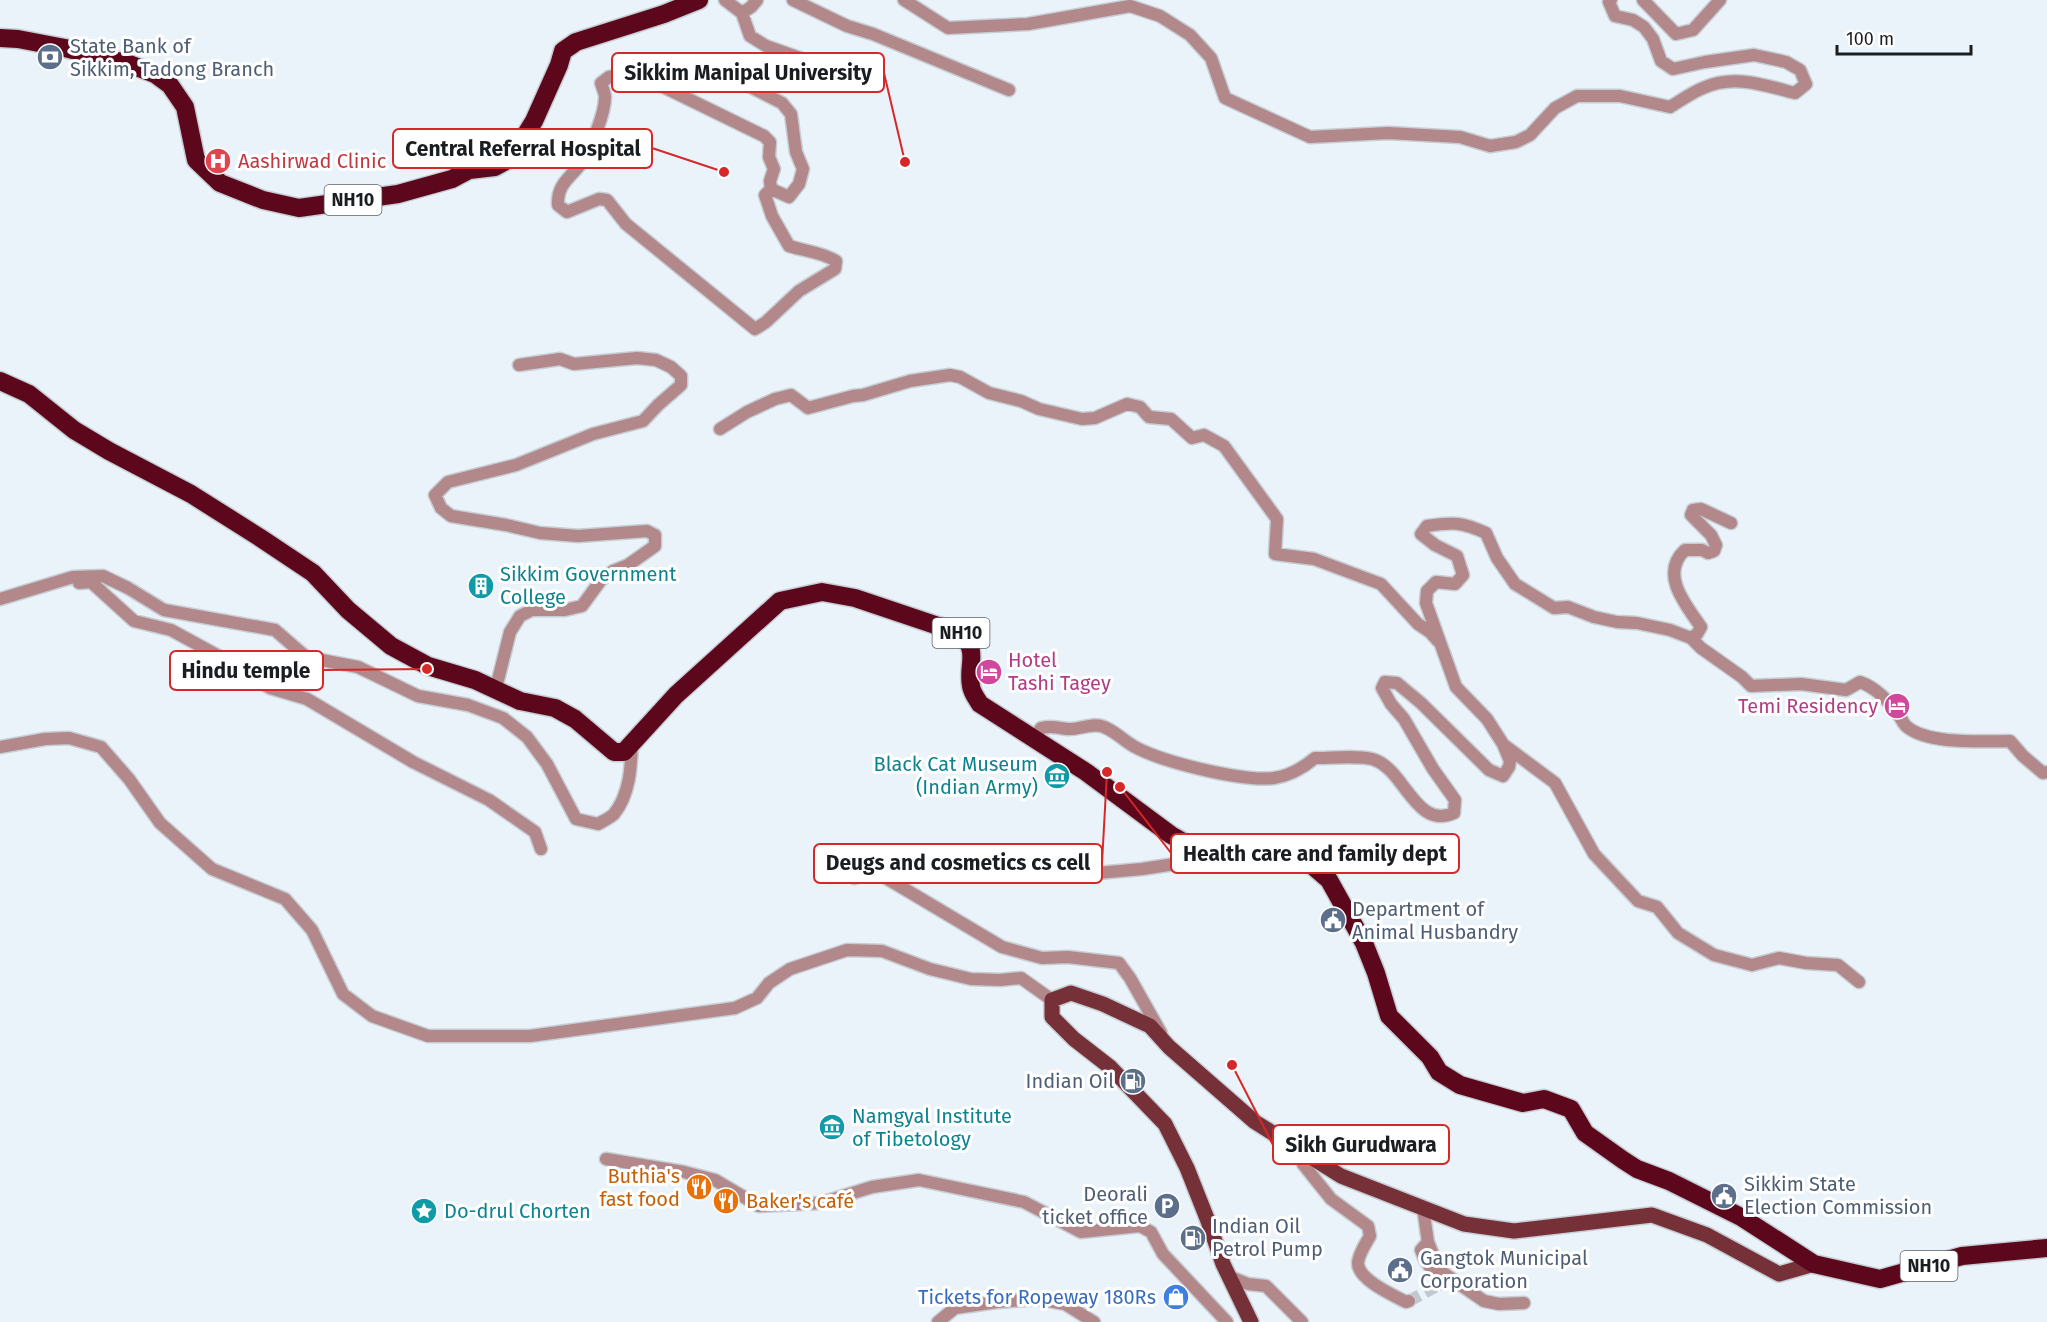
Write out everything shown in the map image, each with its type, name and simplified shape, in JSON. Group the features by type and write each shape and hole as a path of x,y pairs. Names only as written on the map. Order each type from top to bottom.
{"highway":[{"name":"NH10","path":"0,38 65,48 129,64 155,74 170,85 185,107 196,160 220,183 263,200 300,208 398,194 452,179 469,170 495,167 511,158 534,121 562,51 576,42 664,14 699,0"},
{"path":"0,381 29,394 74,430 191,494 313,573 348,610 391,646 429,666 496,688 520,701 555,708 574,719 615,752 624,752 632,743"},
{"name":"NH10","path":"632,743 676,695 780,601 822,591 855,598 962,634 970,643 973,659 971,688 980,704 1086,772 1171,835 1201,852 1283,846 1329,880 1364,943 1389,1016 1430,1057 1439,1072 1460,1085 1522,1103 1544,1098 1571,1109 1585,1133 1637,1169 1669,1181 1741,1217 1814,1264 1880,1279 1962,1256 2047,1248"}],"main road":[{"path":"1251,1322 1228,1276 1187,1168 1165,1124 1110,1067 1074,1039 1052,1017 1052,1000 1071,993 1103,1004 1150,1026 1169,1047 1255,1122 1341,1176 1464,1224 1514,1231 1652,1215 1707,1235 1779,1274 1814,1264"}],"street":[{"path":"725,0 742,13 750,36 766,46 814,63 828,73 821,77 810,76 757,70 734,64 726,68 735,79 782,103 791,114 796,152 803,169 799,184 789,197 771,189"},
{"path":"742,13 752,7 757,0"},
{"path":"794,0 847,26 873,34 1009,90"},
{"path":"904,0 948,28 1028,24 1130,6 1160,16 1190,35 1211,58 1225,98 1310,138 1388,133 1460,137 1490,146 1516,142 1530,135 1555,108 1577,96 1620,96 1670,107 1701,88 1723,81 1745,81 1795,93 1806,84 1800,70 1786,62 1754,55 1673,69 1661,61 1653,39 1644,27 1615,16 1609,2 1611,0"},
{"path":"1643,0 1676,34 1693,30 1720,0"},
{"path":"635,73 764,136 770,142 769,157 774,169 770,181 771,189 765,195 772,216 789,246 806,252 827,255 836,261 835,269 799,291 766,322 755,329 626,224 607,200 599,199 567,212 558,205 557,193 581,164 595,139 605,96 601,83 609,77 635,73"},
{"path":"496,688 510,632 520,616 532,610 565,610 582,606 602,580 655,546 655,535 647,531 578,536 540,533 451,516 441,508 435,495 448,482 516,465 593,434 643,421 681,385 681,376 671,367 656,360 637,358 574,364 560,359 519,365"},
{"path":"720,429 747,412 775,399 791,395 808,408 910,381 950,375 960,377 989,393 1021,401 1039,409 1082,419 1095,418 1127,404 1140,406 1149,417 1171,419 1192,438 1204,435 1224,446 1277,519 1275,554 1314,559 1381,584 1440,644"},
{"path":"1691,638 1701,627 1677,592 1674,577 1675,564 1685,550 1702,550 1708,553 1714,551 1716,545 1711,535 1691,515 1693,510 1701,509 1731,523"},
{"path":"1035,738 1041,728 1053,725 1069,730 1084,726 1103,726 1136,747 1162,758 1184,765 1248,778 1280,777 1302,768 1314,758 1373,759 1386,766 1413,799 1429,813 1444,817 1454,813 1455,800 1382,687 1385,682 1397,682 1488,770 1503,776 1510,761 1503,744 1487,719 1456,687 1426,603 1427,591 1436,582 1455,584 1463,575 1456,556 1435,545 1421,534 1427,526 1444,523 1465,524 1486,533 1497,558 1515,584 1554,608 1568,606 1594,616 1659,627 1691,638 1751,686 1801,684 1846,690 1860,682 1869,684 1889,703 1906,726 1921,734 1959,741 2010,741 2043,773 2047,772"},
{"path":"0,598 73,577 103,576 164,610 275,630 306,657 358,667 418,696 468,705 503,718 527,737 547,764 576,819 598,824 613,815 625,795 632,743"},
{"path":"36,587 91,582 134,621 171,630 270,688 308,699 413,762 489,800 535,832 541,849"},
{"path":"0,747 45,739 69,738 101,747 129,779 160,823 212,869 285,899 312,930 343,994 372,1016 428,1036 530,1036 735,1008 757,999 770,983 790,969 846,950 882,951 930,969 971,979 1021,978 1052,1000"},
{"path":"1503,744 1555,783 1594,854 1638,901 1658,908 1678,933 1714,955 1752,965 1779,958 1838,965 1859,982"},
{"path":"1080,861 1098,873 1188,862 1221,852"},
{"path":"855,878 876,872 1002,946 1042,958 1068,957 1119,963 1169,1047"},
{"path":"1298,1149 1303,1164 1331,1199 1368,1226 1370,1236 1358,1260 1359,1268 1368,1280 1406,1302 1409,1300"},
{"path":"606,1159 684,1172 715,1180 759,1206 821,1203 872,1187 919,1180 1024,1202 1081,1232 1140,1226 1151,1232 1164,1254 1227,1322"},
{"path":"1423,1208 1428,1242 1439,1270 1484,1301 1499,1305 1524,1303"},
{"path":"1428,1242 1421,1250 1425,1260 1442,1283"},
{"path":"1228,1276 1248,1284 1266,1286 1302,1322"},
{"path":"938,1322 955,1308 1038,1299 1065,1304 1094,1322"}],"tunnel":[{"path":"1409,1301 1442,1283"}],"place":[{"name":"State Bank of Sikkim, Tadong Branch","path":"50,57"},
{"name":"Aashirwad Clinic","path":"218,161"},
{"name":"Sikkim Manipal University","path":"905,162"},
{"name":"Central Referral Hospital","path":"724,172"},
{"name":"Sikkim Government College","path":"481,586"},
{"name":"Hindu temple","path":"427,669"},
{"name":"Hotel Tashi Tagey","path":"989,672"},
{"name":"Temi Residency","path":"1897,706"},
{"name":"Deugs and cosmetics cs cell","path":"1107,772"},
{"name":"Black Cat Museum (Indian Army)","path":"1057,776"},
{"name":"Health care and family dept","path":"1120,787"},
{"name":"Department of Animal Husbandry","path":"1333,920"},
{"name":"Sikh Gurudwara","path":"1232,1065"},
{"name":"Indian Oil","path":"1133,1081"},
{"name":"Namgyal Institute of Tibetology","path":"832,1127"},
{"name":"Buthia's fast food","path":"699,1187"},
{"name":"Sikkim State Election Commission","path":"1724,1196"},
{"name":"Baker's café","path":"726,1201"},
{"name":"Deorali ticket office","path":"1167,1206"},
{"name":"Do-drul Chorten","path":"424,1211"},
{"name":"Indian Oil Petrol Pump","path":"1193,1238"},
{"name":"Gangtok Municipal Corporation","path":"1400,1270"},
{"name":"Tickets for Ropeway 180Rs","path":"1176,1297"}]}
